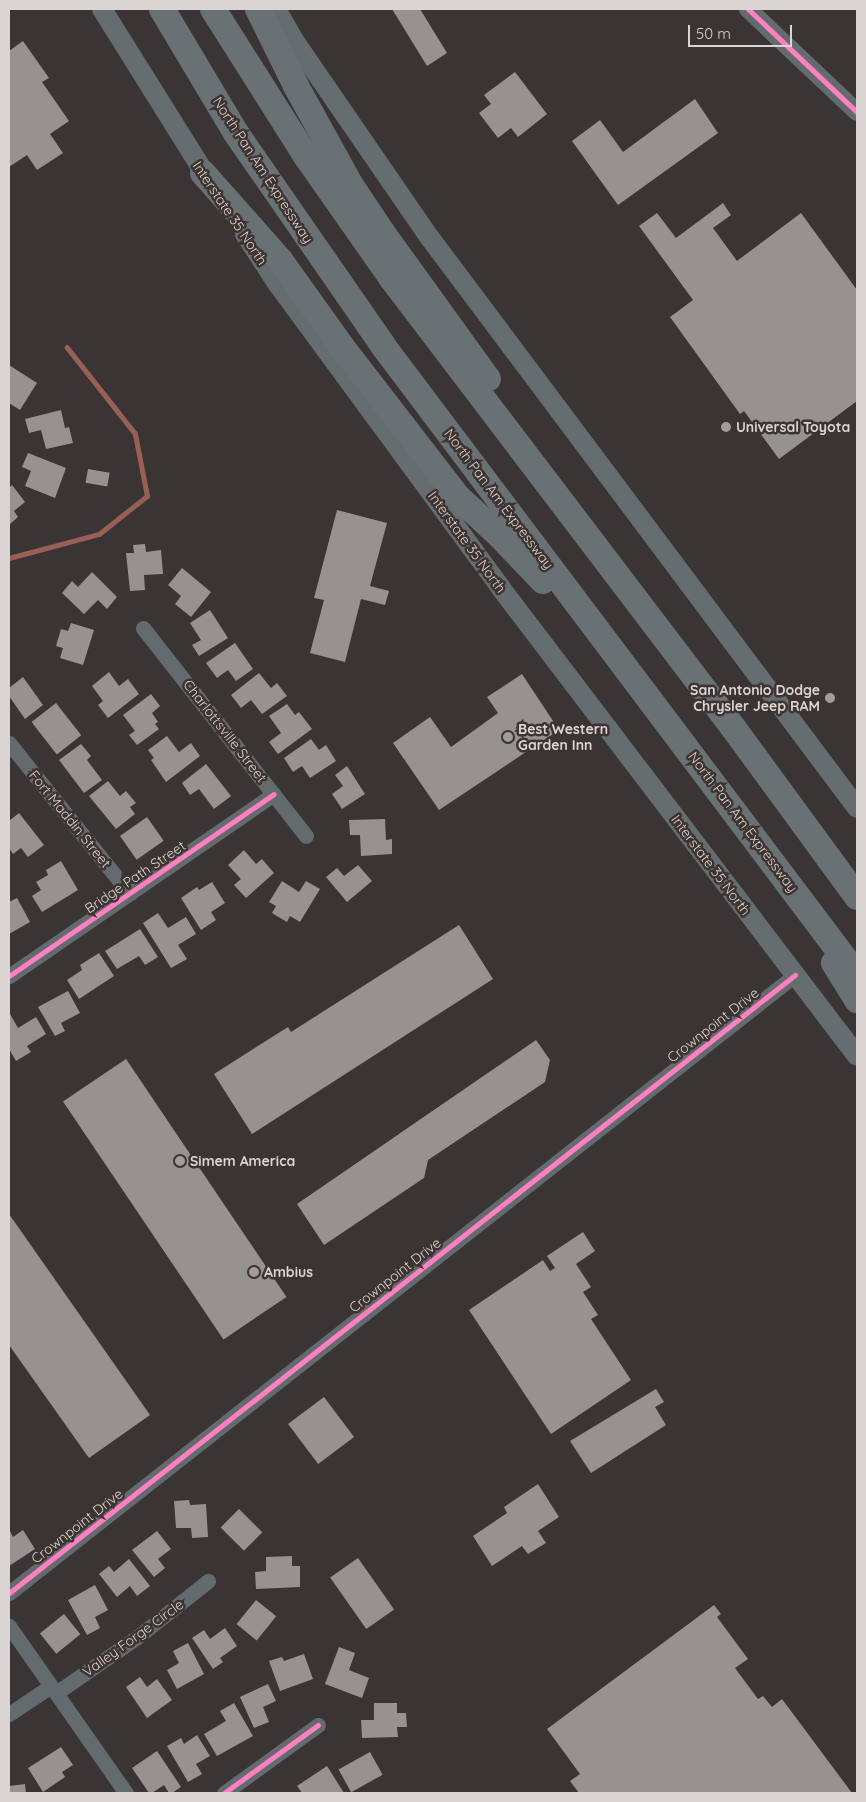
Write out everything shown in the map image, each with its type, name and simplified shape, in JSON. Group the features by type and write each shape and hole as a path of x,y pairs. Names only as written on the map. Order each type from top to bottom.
{"highway":[{"name":"North Pan Am Expressway","path":"162,9 236,133 384,347 857,975"},
{"path":"213,9 306,156 392,279 732,726 857,897"},
{"path":"258,9 296,86 350,184 382,232 474,357 598,550"},
{"path":"203,173 280,260 383,402 458,497 498,534 570,611 617,655"},
{"path":"732,726 857,873"},
{"path":"754,836 857,1000"}],"main road":[{"name":"Interstate 35 North","path":"102,9 203,173 277,283 500,588 857,1056"},
{"path":"276,9 293,39 430,238 857,808"}],"street":[{"path":"748,9 857,112"},
{"name":"Charlottsville Street","path":"143,628 306,836"},
{"name":"Fort Maddin Street","path":"9,744 130,894"},
{"name":"Bridge Path Street","path":"9,976 274,794"},
{"name":"Crownpoint Drive","path":"9,1593 795,975"},
{"name":"Valley Forge Circle","path":"9,1714 140,1635 208,1581"},
{"path":"9,1626 126,1793"},
{"path":"224,1793 318,1725"}],"building":[{"path":"392,9 420,9 447,53 427,66"},
{"path":"23,41 49,78 42,82 69,121 50,134 63,153 37,170 27,155 9,167 9,51"},
{"path":"515,72 547,114 518,137 511,128 498,138 479,113 491,104 484,95"},
{"path":"695,99 718,133 618,205 572,141 600,120 623,152"},
{"path":"723,203 731,215 713,228 737,261 801,213 857,290 857,401 779,459 744,411 740,414 670,317 693,300 639,226 657,213 676,238"},
{"path":"9,365 37,383 20,410 9,403"},
{"path":"61,410 65,428 69,427 73,443 46,449 41,430 29,433 25,419"},
{"path":"28,453 66,468 55,498 25,486 31,471 22,467"},
{"path":"88,469 110,473 107,487 86,483"},
{"path":"12,485 25,502 14,511 18,517 9,525 9,488"},
{"path":"337,510 387,523 370,586 389,591 385,605 361,599 345,662 310,653 324,600 314,598"},
{"path":"145,544 146,552 161,550 163,574 144,575 145,590 130,591 126,553 134,553 133,545"},
{"path":"182,568 211,592 191,617 175,604 181,596 168,585"},
{"path":"92,572 117,597 107,609 98,600 84,614 62,593 72,581 78,587"},
{"path":"210,610 228,638 199,656 192,645 201,640 190,623"},
{"path":"71,623 94,630 83,665 60,658 63,648 56,646 61,629 68,631"},
{"path":"235,643 253,669 236,681 228,670 217,678 206,663"},
{"path":"109,672 119,686 128,679 139,694 108,718 98,705 103,701 92,686"},
{"path":"259,673 271,688 277,683 287,696 262,714 251,700 241,708 231,695"},
{"name":"Best Western Garden Inn","path":"522,674 559,730 439,810 393,743 430,717 451,747 498,713 487,697"},
{"path":"23,677 43,705 25,719 9,696 9,688"},
{"path":"151,694 160,706 152,713 158,722 155,724 159,729 137,745 129,735 135,731 123,715"},
{"path":"56,703 81,735 57,754 32,722"},
{"path":"287,704 295,715 299,712 312,729 278,754 269,742 281,733 269,716"},
{"path":"167,736 179,752 191,743 200,756 166,782 151,760 154,758 148,750"},
{"path":"311,739 319,750 326,745 336,761 310,778 302,766 293,772 284,758"},
{"path":"81,744 91,756 87,760 102,780 84,793 59,760"},
{"path":"206,764 231,796 214,809 199,789 190,795 182,783"},
{"path":"347,766 365,794 342,809 332,794 343,786 335,775"},
{"path":"108,781 120,796 126,791 136,803 130,807 135,814 116,829 89,796"},
{"path":"19,813 44,845 28,857 21,848 13,854 9,848 9,821"},
{"path":"147,817 164,841 137,860 120,836"},
{"path":"385,819 386,840 392,839 392,854 361,856 360,835 350,835 349,820"},
{"path":"244,850 256,864 262,859 274,873 246,898 234,885 241,879 228,865"},
{"path":"61,861 78,890 42,912 32,896 41,890 36,882 48,875 46,870"},
{"path":"358,865 372,881 347,902 326,877 337,868 344,876"},
{"path":"282,881 299,892 306,881 320,889 300,922 290,916 287,922 272,913 276,906 269,902"},
{"path":"212,882 225,903 211,912 216,920 201,930 181,898 197,887 199,890"},
{"path":"17,898 30,922 9,934 9,902"},
{"path":"158,913 168,928 186,917 196,934 178,945 187,959 171,968 143,923"},
{"path":"459,925 493,979 252,1134 214,1074 288,1027 291,1032"},
{"path":"140,929 158,957 145,965 139,956 117,969 105,951"},
{"path":"99,953 114,976 79,999 67,980 82,970 80,965"},
{"path":"68,991 80,1013 61,1023 65,1031 55,1036 38,1007"},
{"path":"10,1014 18,1028 36,1017 46,1034 27,1046 31,1052 16,1061 9,1049"},
{"path":"536,1040 550,1060 545,1082 428,1160 424,1178 324,1245 297,1204"},
{"path":"126,1059 286,1297 223,1339 63,1101"},
{"path":"9,1214 150,1415 89,1458 9,1345"},
{"path":"583,1232 595,1251 576,1264 591,1287 583,1292 598,1315 591,1319 631,1380 551,1434 469,1310 543,1260 550,1271 555,1268 547,1256"},
{"path":"656,1389 664,1402 655,1407 666,1425 591,1473 570,1441"},
{"path":"324,1397 354,1437 318,1464 288,1424"},
{"path":"538,1484 559,1517 538,1531 546,1543 528,1554 522,1546 492,1566 473,1536 507,1513 504,1507"},
{"path":"189,1500 190,1505 206,1504 208,1537 192,1538 191,1528 176,1528 174,1501"},
{"path":"239,1509 262,1532 244,1551 221,1527"},
{"path":"9,1529 13,1537 23,1530 35,1549 9,1566"},
{"path":"157,1531 171,1549 158,1559 165,1568 154,1577 132,1550"},
{"path":"292,1556 292,1566 300,1566 300,1587 256,1589 255,1572 266,1571 266,1557"},
{"path":"358,1558 394,1610 366,1629 330,1578"},
{"path":"129,1559 150,1586 137,1596 130,1586 117,1597 99,1574 109,1566 114,1572"},
{"path":"95,1585 108,1610 95,1617 100,1628 87,1635 68,1600"},
{"path":"256,1600 276,1616 257,1640 236,1624"},
{"path":"714,1605 721,1614 717,1617 748,1659 735,1668 758,1699 763,1696 772,1707 782,1699 852,1793 579,1793 570,1781 580,1774 547,1729"},
{"path":"64,1614 80,1634 56,1654 40,1634"},
{"path":"225,1628 237,1646 220,1658 223,1662 213,1669 192,1638 204,1630 210,1639"},
{"path":"188,1643 204,1674 177,1689 167,1670 179,1663 173,1651"},
{"path":"339,1647 355,1653 349,1670 369,1678 362,1698 325,1684"},
{"path":"304,1654 313,1679 280,1691 269,1661 282,1657 284,1661"},
{"path":"140,1677 147,1687 157,1679 172,1700 147,1718 126,1687"},
{"path":"268,1684 276,1701 263,1707 269,1722 254,1728 240,1697"},
{"path":"234,1703 253,1736 217,1756 204,1734 226,1721 220,1711"},
{"path":"374,1703 397,1703 397,1713 406,1713 407,1727 397,1727 398,1737 362,1738 361,1720 374,1720"},
{"path":"197,1735 210,1756 196,1764 202,1774 188,1782 167,1746 181,1738 184,1744"},
{"path":"61,1747 73,1765 62,1772 65,1777 43,1792 28,1768"},
{"path":"157,1751 181,1787 172,1793 169,1793 164,1785 149,1793 132,1768"},
{"path":"370,1752 383,1775 351,1792 339,1769"},
{"path":"327,1766 344,1793 302,1793 297,1786"},
{"path":"25,1784 26,1793 9,1793 9,1786"}],"waterway":[{"path":"9,558 99,534 147,496 135,434 67,348"}],"cycle path":[{"path":"748,9 857,112"},
{"path":"9,976 274,794"},
{"path":"9,1593 795,975"},
{"path":"224,1793 318,1725"}],"place":[{"name":"Universal Toyota","path":"726,427"},
{"name":"San Antonio Dodge Chrysler Jeep RAM","path":"830,698"},
{"name":"Best Western Garden Inn","path":"508,737"},
{"name":"Simem America","path":"180,1161"},
{"name":"Ambius","path":"254,1272"}]}
